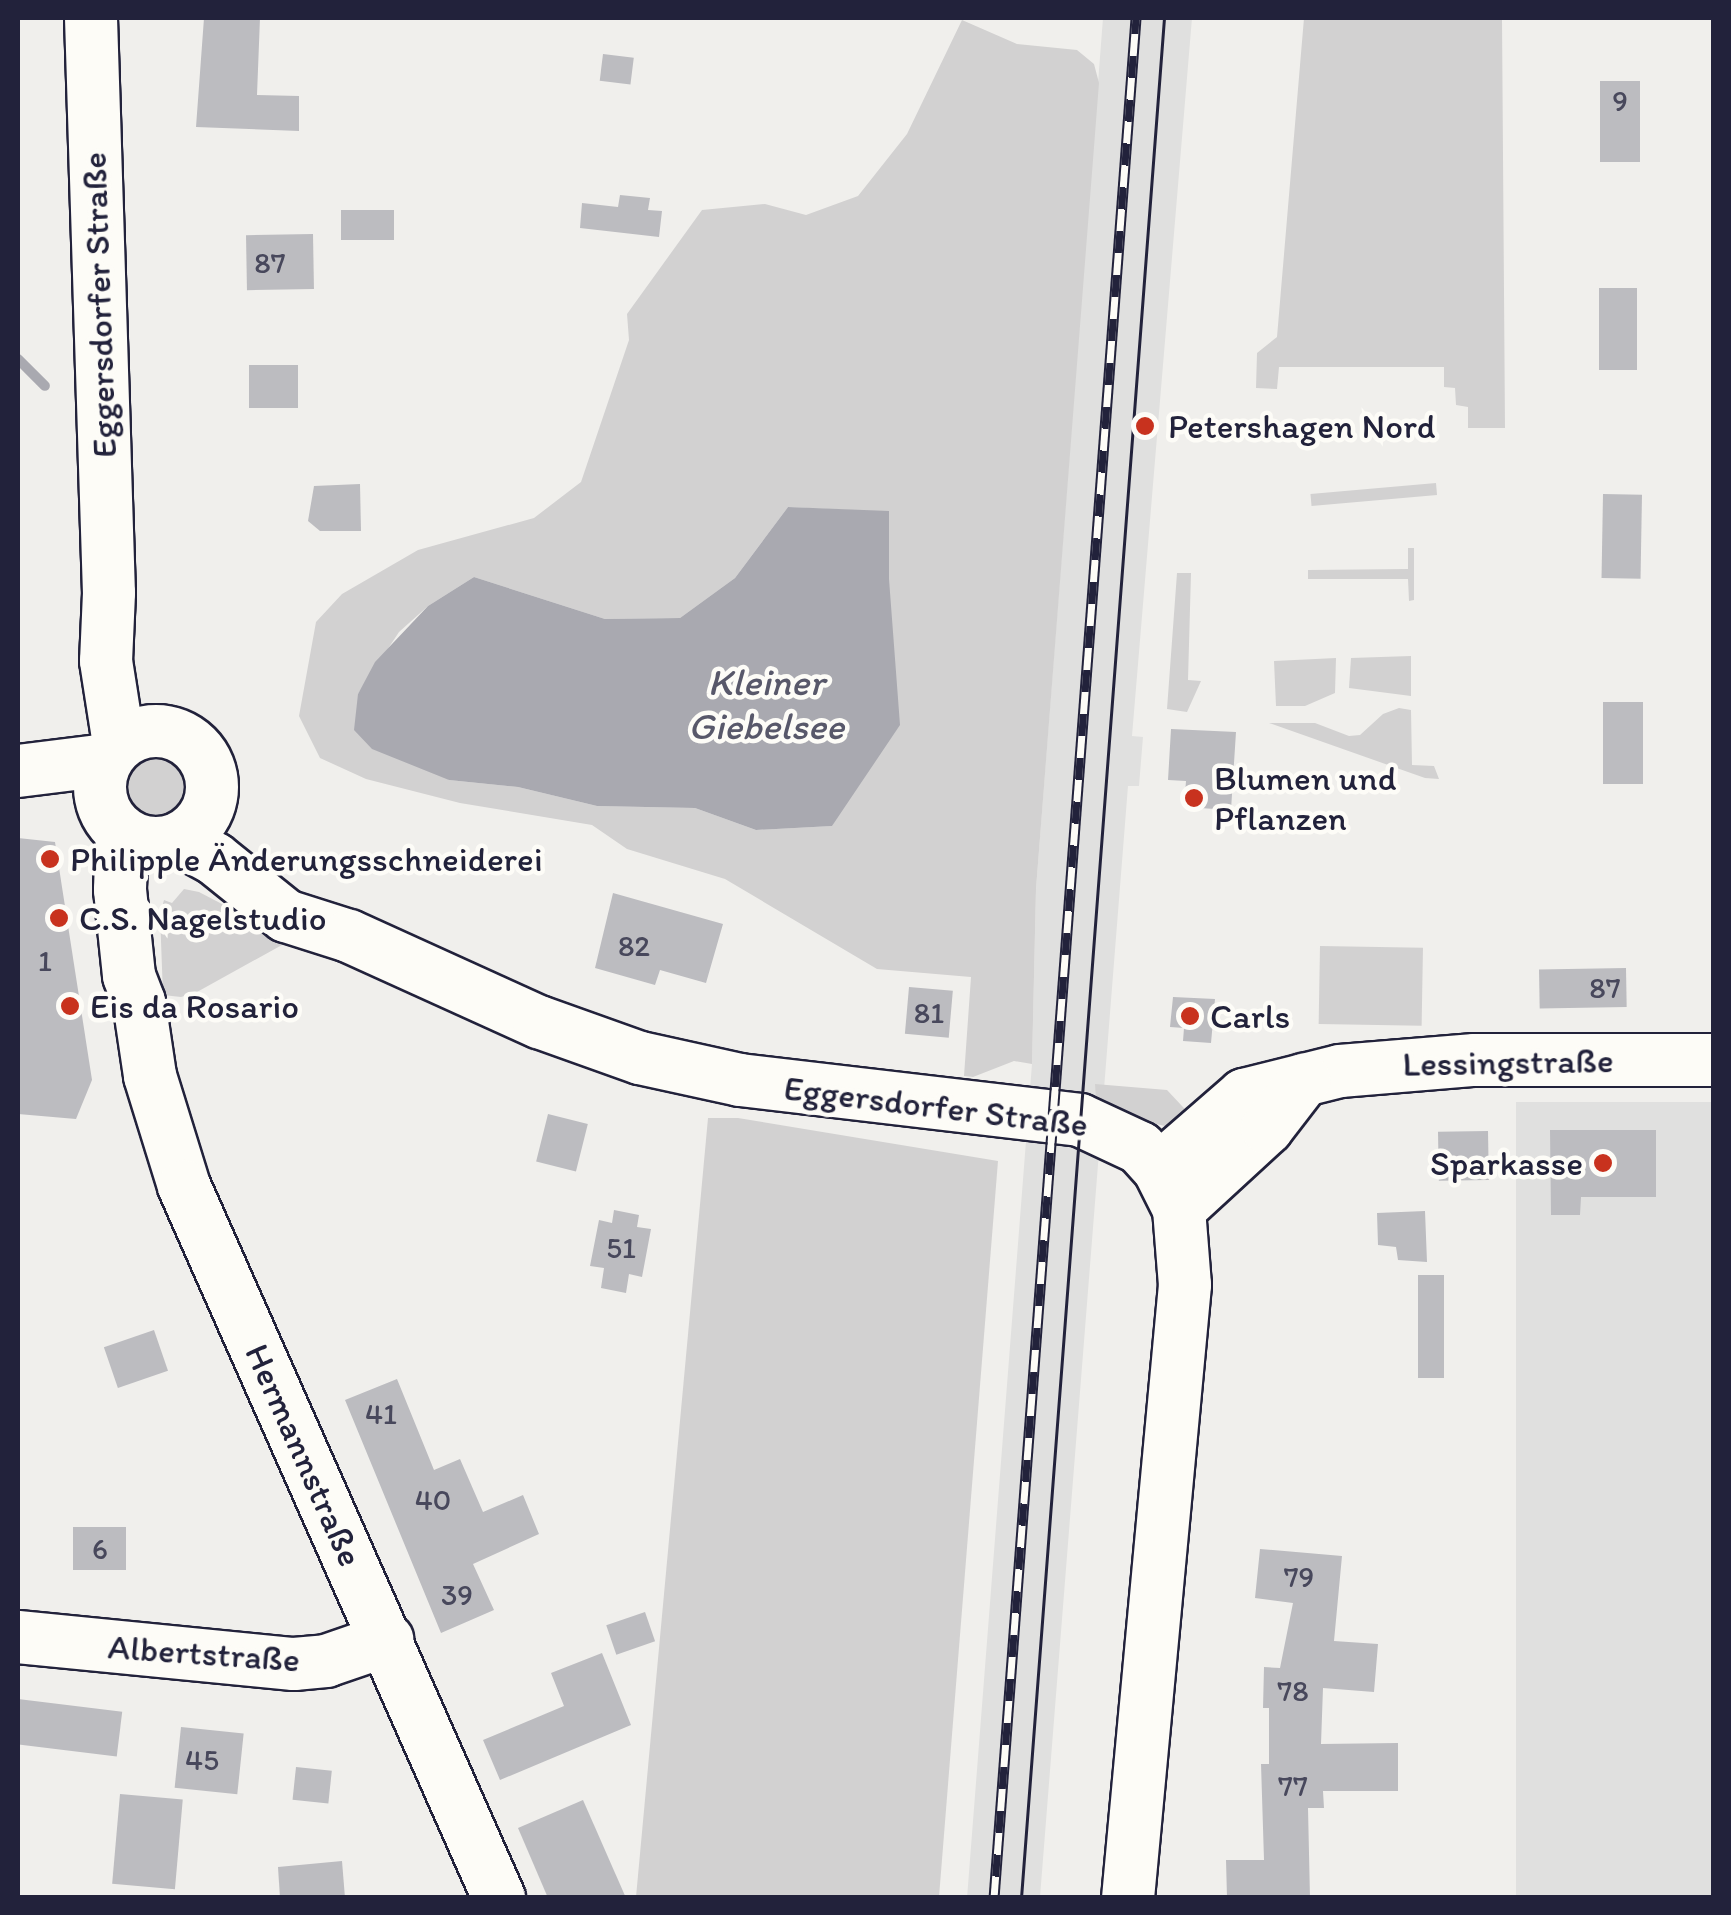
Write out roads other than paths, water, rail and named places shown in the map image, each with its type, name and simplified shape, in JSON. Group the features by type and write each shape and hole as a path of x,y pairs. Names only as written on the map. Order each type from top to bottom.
{"street":[{"name":"Eggersdorfer Straße","path":"91,18 110,593 106,661 143,804 286,916 349,936 539,1022 640,1058 780,1086 1080,1120 1140,1148 1169,1189"},
{"name":"Eggersdorfer Straße","path":"110,593 145,700 158,720 206,761 143,804"},
{"path":"143,804 153,730 178,734"},
{"path":"18,770 143,804"},
{"path":"18,795 143,804"},
{"name":"Hermannstraße","path":"143,804 124,934 150,1076 184,1186 498,1898"},
{"name":"Lessingstraße","path":"1169,1189 1268,1128 1304,1080 1396,1063 1714,1060"},
{"path":"1128,1898 1185,1285 1169,1189"},
{"name":"Albertstraße","path":"18,1637 294,1664 326,1661 387,1640"}],"water":[{"name":"Kleiner Giebelsee","path":"788,507 889,511 889,579 900,725 832,826 756,830 695,808 597,806 518,787 449,780 372,749 354,730 358,694 375,662 428,606 474,577 605,619 680,618 735,578"}],"waterway":[{"path":"18,359 45,386"}],"tram line":[{"path":"1021,1898 1164,18"}],"railway":[{"path":"994,1898 1136,18"}],"place":[{"name":"Petershagen Nord","path":"1145,426"},
{"name":"Blumen und Pflanzen","path":"1194,798"},
{"name":"Philipple Änderungsschneiderei","path":"50,859"},
{"name":"C.S. Nagelstudio","path":"59,918"},
{"name":"Eis da Rosario","path":"70,1006"},
{"name":"Carls","path":"1190,1016"},
{"name":"Sparkasse","path":"1603,1163"}]}
